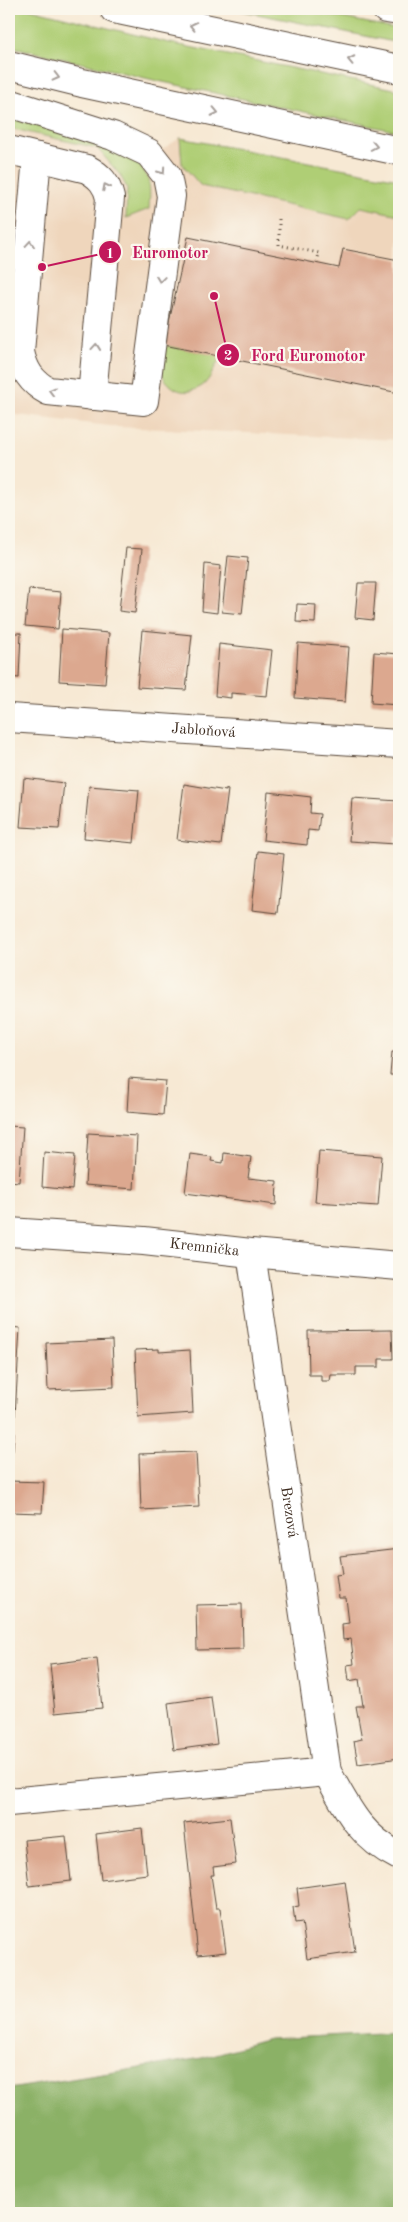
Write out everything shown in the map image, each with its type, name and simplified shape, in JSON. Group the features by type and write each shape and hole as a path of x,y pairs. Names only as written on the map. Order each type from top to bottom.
{"main road":[{"path":"114,9 399,69"},
{"path":"386,9 399,11"},
{"path":"9,65 82,84 399,151"},
{"path":"9,103 126,141 149,153 166,176 171,196 144,401 48,391 30,378 23,366 20,352 37,157"},
{"path":"9,150 87,169 104,181 110,198 92,396"},
{"name":"Jabloňová","path":"9,718 399,744"},
{"name":"Kremnička","path":"9,1232 144,1241 251,1253 399,1266"},
{"name":"Brezová","path":"251,1253 327,1772 355,1822 384,1849 399,1856"},
{"path":"9,1802 327,1772"}],"path":[{"path":"279,219 278,245 318,253 317,263"}],"shaded area":[{"path":"9,128 97,148 120,175 127,188 126,218 151,185 140,164 180,138 182,164 399,215 399,440 118,427 9,414"}],"green space":[{"path":"9,9 31,9 165,42 399,90 399,132 158,81 9,46"},
{"path":"233,9 298,9 399,29 399,43"},
{"path":"9,116 100,144 132,159 140,165 147,176 150,191 149,209 126,218 127,188 120,175 97,148 9,128"},
{"path":"180,138 399,179 399,215 361,207 349,219 201,186 182,164"},
{"path":"164,345 221,356 205,384 194,390 182,391 171,386 159,369"},
{"path":"399,2032 399,2213 9,2213 9,2089 202,2058 269,2039"}],"building":[{"path":"188,237 339,268 343,249 399,260 399,393 164,345"},
{"path":"126,548 142,549 135,613 119,611"},
{"path":"228,556 248,558 242,614 222,612"},
{"path":"205,564 221,566 217,613 202,611"},
{"path":"358,583 376,583 373,620 355,618"},
{"path":"29,589 61,592 58,629 25,626"},
{"path":"297,604 316,605 315,623 296,622"},
{"path":"62,629 109,633 105,684 59,681"},
{"path":"142,630 192,635 186,690 137,687"},
{"path":"9,633 21,633 19,678 9,677"},
{"path":"298,643 349,647 345,702 295,698"},
{"path":"219,644 272,650 267,696 231,693 231,698 215,696"},
{"path":"374,652 399,654 399,705 371,703"},
{"path":"24,778 64,783 59,829 20,827"},
{"path":"184,784 228,790 221,845 177,840"},
{"path":"89,786 139,790 134,843 84,838"},
{"path":"268,792 311,797 310,813 320,814 318,831 308,830 307,845 263,840"},
{"path":"352,798 399,801 399,837 396,837 396,844 349,841"},
{"path":"258,851 284,854 278,913 252,910"},
{"path":"392,1052 399,1052 399,1075 390,1075"},
{"path":"129,1078 166,1081 163,1115 127,1112"},
{"path":"9,1126 23,1127 19,1182 9,1181"},
{"path":"88,1133 137,1136 134,1189 85,1185"},
{"path":"319,1151 382,1156 378,1206 315,1202"},
{"path":"44,1152 75,1155 72,1190 42,1187"},
{"path":"224,1153 251,1157 248,1178 277,1181 276,1205 185,1193 190,1154 212,1157 211,1161 223,1163"},
{"path":"9,1327 20,1328 13,1451 9,1451"},
{"path":"392,1330 393,1359 379,1359 379,1367 356,1367 356,1375 331,1375 330,1381 321,1381 321,1375 309,1375 308,1331"},
{"path":"396,1330 399,1330 399,1372 398,1372"},
{"path":"112,1340 114,1387 48,1390 46,1343"},
{"path":"159,1349 159,1352 190,1350 193,1413 138,1417 135,1350"},
{"path":"196,1452 199,1507 141,1510 139,1454"},
{"path":"9,1481 44,1482 42,1513 9,1512"},
{"path":"399,1549 399,1758 358,1764 354,1741 362,1739 356,1706 363,1706 359,1679 349,1681 347,1665 354,1664 351,1639 343,1640 342,1624 349,1623 346,1598 339,1598 336,1575 343,1574 340,1556"},
{"path":"242,1604 243,1649 197,1650 196,1605"},
{"path":"97,1658 102,1708 55,1713 50,1664"},
{"path":"211,1697 217,1744 174,1750 168,1703"},
{"path":"230,1818 236,1864 213,1867 214,1875 211,1875 216,1908 220,1908 226,1952 198,1955 184,1823"},
{"path":"142,1828 147,1874 101,1880 96,1834"},
{"path":"66,1836 71,1881 29,1886 24,1840"},
{"path":"345,1881 355,1952 307,1959 302,1922 295,1923 293,1907 299,1906 297,1888"}],"place":[{"name":"Euromotor","path":"42,267"},
{"name":"Ford Euromotor","path":"214,296"}]}
